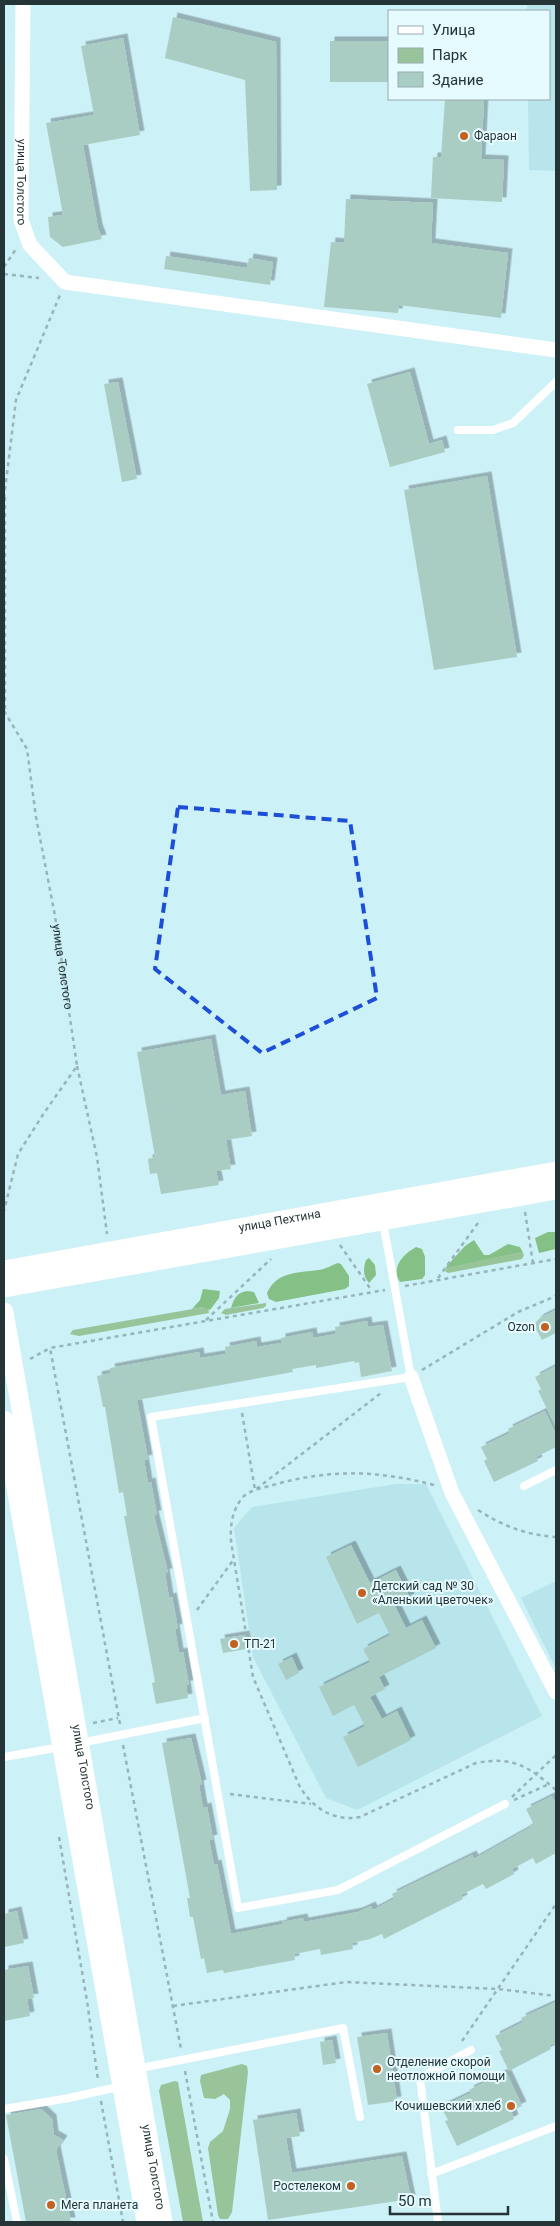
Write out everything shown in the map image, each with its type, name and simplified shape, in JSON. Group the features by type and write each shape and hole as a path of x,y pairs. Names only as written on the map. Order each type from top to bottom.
{"street":[{"name":"улица Толстого","path":"23,4 21,220 30,245 65,282"},
{"path":"65,282 556,350"},
{"name":"улица Пехтина","path":"4,1288 382,1211 556,1171"},
{"name":"улица Пехтина","path":"4,1270 109,1252 382,1211 556,1190"},
{"name":"улица Толстого","path":"4,1312 16,1469"},
{"path":"407,1376 452,1493 556,1692"},
{"name":"улица Толстого","path":"4,1420 16,1469 70,1745 129,2077 163,2222"},
{"name":"улица Толстого","path":"129,2077 146,2222"}],"lane":[{"path":"458,430 493,430 513,422 556,382"},
{"path":"382,1211 407,1376 151,1417 238,1908 338,1890 505,1804"},
{"path":"524,1486 556,1470"},
{"path":"4,1757 204,1718"},
{"path":"4,2109 99,2092 129,2077 343,2028 360,2117"},
{"path":"438,2222 420,2078 471,2050"},
{"path":"431,2174 556,2126"},
{"path":"4,2159 17,2222"}],"path":[{"path":"4,274 65,282 16,400 4,497 4,712"},
{"name":"улица Толстого","path":"4,712 27,749 36,817 55,916 77,1066 97,1157 109,1252"},
{"path":"4,1211 18,1154 77,1066"},
{"path":"525,1209 533,1263"},
{"path":"437,1279 478,1223 488,1220"},
{"path":"205,1322 276,1254"},
{"path":"386,1289 388,1299"},
{"path":"556,1296 518,1312 422,1370 407,1376 242,1497 230,1526 253,1677 298,1785 306,1798 313,1804 338,1817 349,1819 360,1816 476,1763 494,1760 510,1761 536,1774 556,1790"},
{"path":"240,1404 254,1490"},
{"path":"254,1490 286,1481 331,1473 369,1472 411,1479 440,1487 452,1493"},
{"path":"474,1508 520,1532 535,1536 556,1537"},
{"path":"188,1623 234,1559"},
{"path":"505,1804 556,1755"},
{"path":"505,1804 549,1784"},
{"path":"218,1793 313,1804"},
{"path":"59,1837 87,2001 99,2092 123,2222"},
{"path":"447,2063 556,1904"},
{"path":"173,2006 346,1982 498,1990 556,1996"}],"highlighted area":[{"path":"178,807 350,821 377,998 262,1053 155,969"}],"shaded area":[{"path":"527,4 556,4 556,171 529,170 528,100 550,100 550,10 527,10"},
{"name":"Детский сад № 30 «Аленький цветочек»","path":"396,1484 426,1484 542,1716 357,1810 326,1798 253,1657 234,1528 252,1507"},
{"path":"556,1581 556,1669 521,1598"}],"green space":[{"path":"548,1232 556,1232 556,1249 539,1253 535,1238"},
{"path":"474,1240 484,1255 489,1255 508,1244 520,1247 524,1255 519,1253 445,1268 465,1246"},
{"path":"416,1247 422,1249 425,1257 425,1275 422,1279 400,1282 397,1276 398,1266 403,1257"},
{"path":"519,1253 524,1255 522,1259 448,1273 445,1271 447,1267"},
{"path":"369,1258 375,1265 376,1275 369,1283 364,1269 366,1260"},
{"path":"338,1263 341,1264 349,1276 349,1286 345,1289 276,1302 269,1299 267,1293 271,1286 282,1277 289,1274 322,1269"},
{"path":"203,1289 220,1291 219,1298 210,1310 204,1307 192,1309 200,1300"},
{"path":"248,1291 254,1292 259,1303 231,1308 236,1296"},
{"path":"266,1303 266,1306 263,1308 226,1315 221,1313 225,1309"},
{"path":"208,1307 209,1313 79,1336 70,1334 73,1330"},
{"path":"242,2064 247,2066 248,2072 232,2212 228,2219 220,2219 208,2148 210,2142 223,2131 230,2109 230,2100 224,2094 215,2099 204,2098 200,2081 201,2075"},
{"path":"175,2081 178,2082 203,2222 183,2222 159,2091 161,2085"}],"building":[{"path":"173,17 276,42 277,190 250,191 245,80 165,58"},
{"path":"123,38 140,135 83,145 98,228 102,239 63,247 50,237 48,217 63,215 46,123 94,115 81,46"},
{"path":"330,41 388,41 388,82 330,82"},
{"path":"445,100 484,100 481,159 504,160 502,202 431,198 433,157 441,157"},
{"path":"346,199 433,203 431,243 508,253 501,318 399,305 398,313 324,307 331,242 344,243"},
{"path":"166,256 247,268 249,258 273,262 270,285 164,269"},
{"path":"410,372 429,444 442,440 445,452 390,467 367,384"},
{"path":"118,382 137,479 122,482 104,384"},
{"path":"487,476 517,657 434,670 404,490"},
{"path":"211,1039 221,1095 245,1091 252,1136 226,1140 231,1169 216,1171 219,1185 161,1194 157,1173 150,1174 148,1159 155,1157 137,1052"},
{"path":"556,1310 556,1333 542,1340 535,1327 536,1322"},
{"path":"367,1321 368,1327 383,1325 392,1371 361,1377 359,1362 355,1363 354,1361 316,1368 316,1365 292,1369 293,1372 137,1400 148,1459 144,1460 148,1483 151,1482 157,1515 154,1515 168,1573 165,1573 169,1598 172,1597 178,1628 175,1629 179,1653 183,1652 189,1685 186,1685 188,1698 156,1704 152,1683 155,1682 124,1516 127,1516 123,1492 119,1493 105,1407 103,1407 97,1376 111,1373 110,1368 199,1352 200,1358 226,1354 225,1347 256,1341 257,1347 281,1343 281,1338 312,1332 313,1338 336,1334 335,1327"},
{"path":"556,1366 556,1427 538,1391 541,1389 535,1377"},
{"path":"545,1411 556,1435 556,1447 536,1457 538,1461 494,1482 484,1461 487,1459 481,1447 510,1433 508,1429"},
{"path":"351,1545 370,1583 396,1570 410,1598 395,1606 406,1628 422,1620 436,1648 379,1677 385,1689 370,1697 382,1719 397,1711 411,1740 358,1767 343,1737 365,1726 354,1705 333,1716 319,1687 370,1662 363,1649 390,1635 379,1613 357,1624 326,1557"},
{"name":"ТП-21","path":"245,1635 247,1649 223,1653 220,1639"},
{"path":"292,1657 299,1673 286,1680 278,1664"},
{"path":"191,1738 202,1784 199,1785 203,1808 207,1807 213,1839 209,1840 214,1865 217,1864 231,1934 283,1924 282,1922 303,1918 304,1922 358,1912 371,1906 373,1910 394,1899 392,1894 472,1855 474,1859 531,1827 530,1825 533,1823 526,1809 552,1796 556,1805 556,1853 536,1864 533,1858 512,1869 514,1874 486,1889 483,1884 461,1895 463,1899 384,1939 382,1934 352,1943 353,1949 321,1955 320,1949 294,1954 295,1960 224,1973 223,1970 207,1973 204,1958 201,1959 193,1917 190,1917 187,1898 190,1898 162,1743"},
{"path":"17,1911 24,1943 4,1947 4,1914"},
{"path":"28,1966 34,1998 27,1999 30,2016 4,2021 4,1970"},
{"path":"556,2002 556,2042 549,2046 551,2049 509,2071 499,2051 502,2050 495,2036 523,2022 521,2018"},
{"name":"Отделение скорой неотложной помощи","path":"387,2033 397,2101 368,2105 357,2037"},
{"path":"332,2040 336,2063 323,2065 320,2042"},
{"path":"506,2072 522,2106 511,2111 514,2119 457,2146 445,2121 448,2120 441,2107 471,2093 469,2090"},
{"path":"41,2109 52,2119 54,2135 63,2140 56,2150 71,2222 26,2222 6,2115"},
{"path":"296,2113 300,2136 286,2138 292,2173 402,2156 411,2199 268,2220 253,2120"}],"place":[{"name":"Фараон","path":"464,136"},
{"name":"Ozon","path":"545,1327"},
{"name":"Детский сад № 30 «Аленький цветочек»","path":"362,1593"},
{"name":"ТП-21","path":"234,1644"},
{"name":"Отделение скорой неотложной помощи","path":"377,2069"},
{"name":"Кочишевский хлеб","path":"511,2106"},
{"name":"Ростелеком","path":"351,2186"},
{"name":"Мега планета","path":"51,2205"}]}
